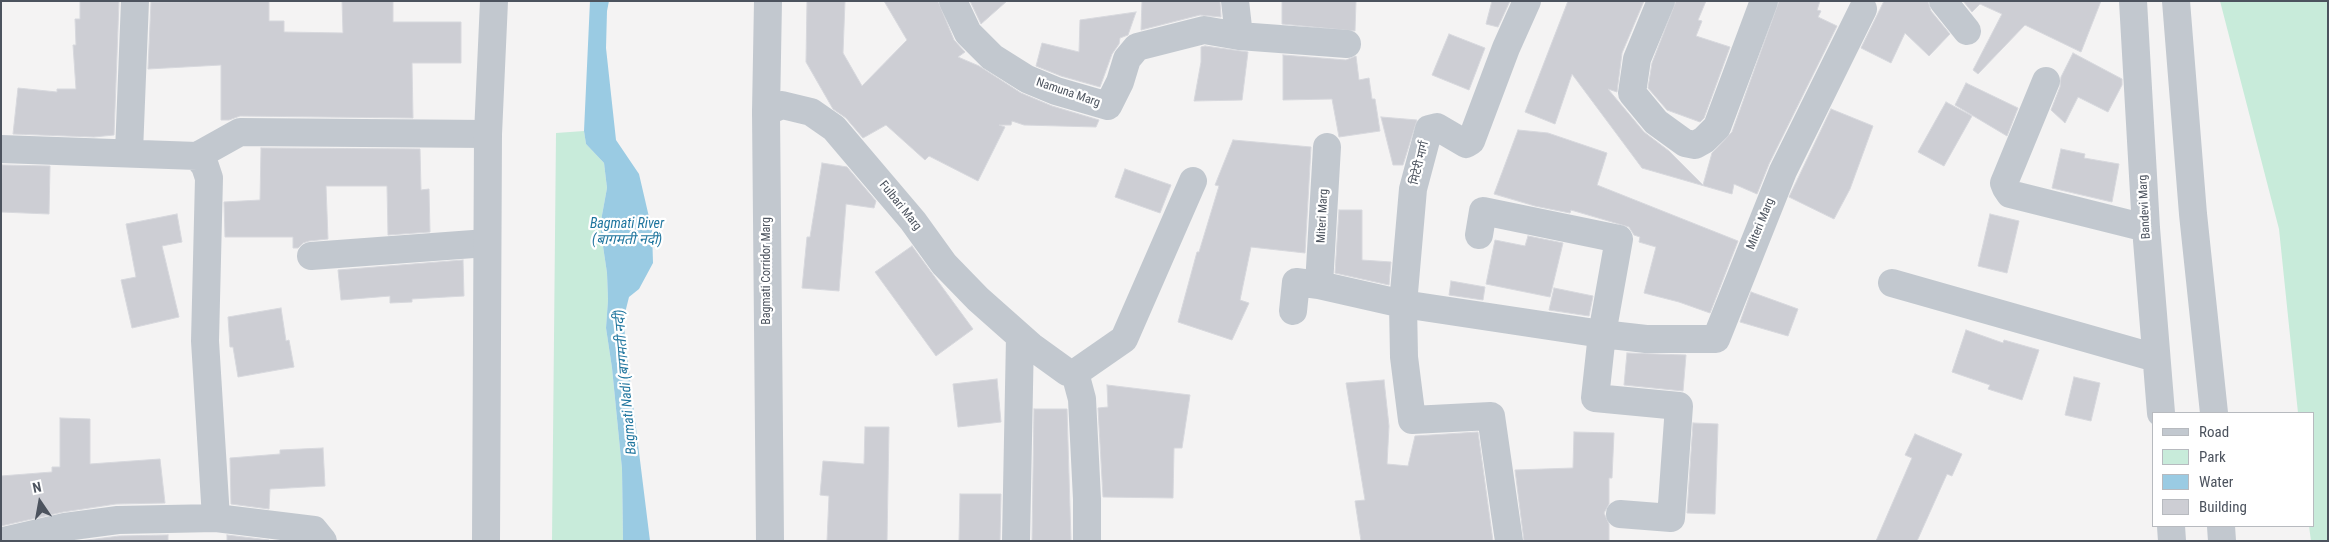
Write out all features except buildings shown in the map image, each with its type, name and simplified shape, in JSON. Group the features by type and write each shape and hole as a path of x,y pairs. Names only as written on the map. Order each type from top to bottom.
{"street":[{"path":"129,152 135,1"},
{"path":"486,541 488,134 494,1"},
{"name":"Bagmati Corridor Marg","path":"768,1 766,112 770,541"},
{"name":"Namuna Marg","path":"953,1 968,33 992,57 1027,79 1056,91 1108,106 1120,82 1127,59 1136,46 1204,30 1239,36 1347,44"},
{"path":"1235,1 1239,36"},
{"name":"मिटेरी मार्ग","path":"1403,304 1413,189 1429,129 1437,127 1466,144 1471,141 1527,1"},
{"path":"1661,1 1637,59 1632,93 1656,122 1685,144 1695,145 1704,140 1717,127 1764,1"},
{"path":"1943,1 1967,31"},
{"name":"Bandevi Marg","path":"2133,1 2146,228 2160,412"},
{"path":"2176,1 2193,214 2214,412"},
{"name":"Miteri Marg","path":"1293,311 1296,282 1319,285 1403,304 1602,334 1646,339 1716,339 1783,171 1863,9"},
{"path":"2046,81 2004,183 2010,194 2146,228"},
{"name":"Fulbari Marg","path":"766,112 782,105 812,112 834,128 914,221 944,264 978,300 1020,336 1068,372 1075,373"},
{"path":"1,149 129,152 197,156 240,132 488,134"},
{"name":"Miteri Marg","path":"1319,285 1327,147"},
{"path":"197,156 205,166 209,178 205,341 216,518"},
{"path":"1087,541 1088,499 1082,399 1075,373 1124,339 1193,181"},
{"path":"1479,235 1483,210 1619,239 1602,334 1595,398 1679,406 1671,518 1620,514"},
{"path":"312,256 487,243"},
{"path":"1892,283 2156,358"},
{"path":"1403,304 1404,357 1412,420 1491,416 1509,541"},
{"path":"1016,541 1020,336"},
{"path":"4,541 65,527 118,520 216,518 314,530 323,541"},
{"path":"2171,527 2172,541"},
{"path":"2221,527 2222,541"}],"green space":[{"path":"2220,1 2328,1 2328,541 2311,541 2309,527 2314,527 2314,412 2298,412 2279,229"},
{"path":"584,131 586,144 604,163 607,188 600,226 607,273 606,328 622,469 623,541 552,541 556,133"}],"water":[{"name":"Bagmati River (बागमती नदी)","path":"590,1 609,1 606,48 616,140 639,174 652,230 653,263 639,289 629,297 624,317 625,339 650,541 623,541 622,469 606,328 607,273 600,226 607,188 604,163 586,144 584,131"}],"water label":[{"name":"Bagmati Nadi (बागमती नदी)","path":"626,382"}]}
